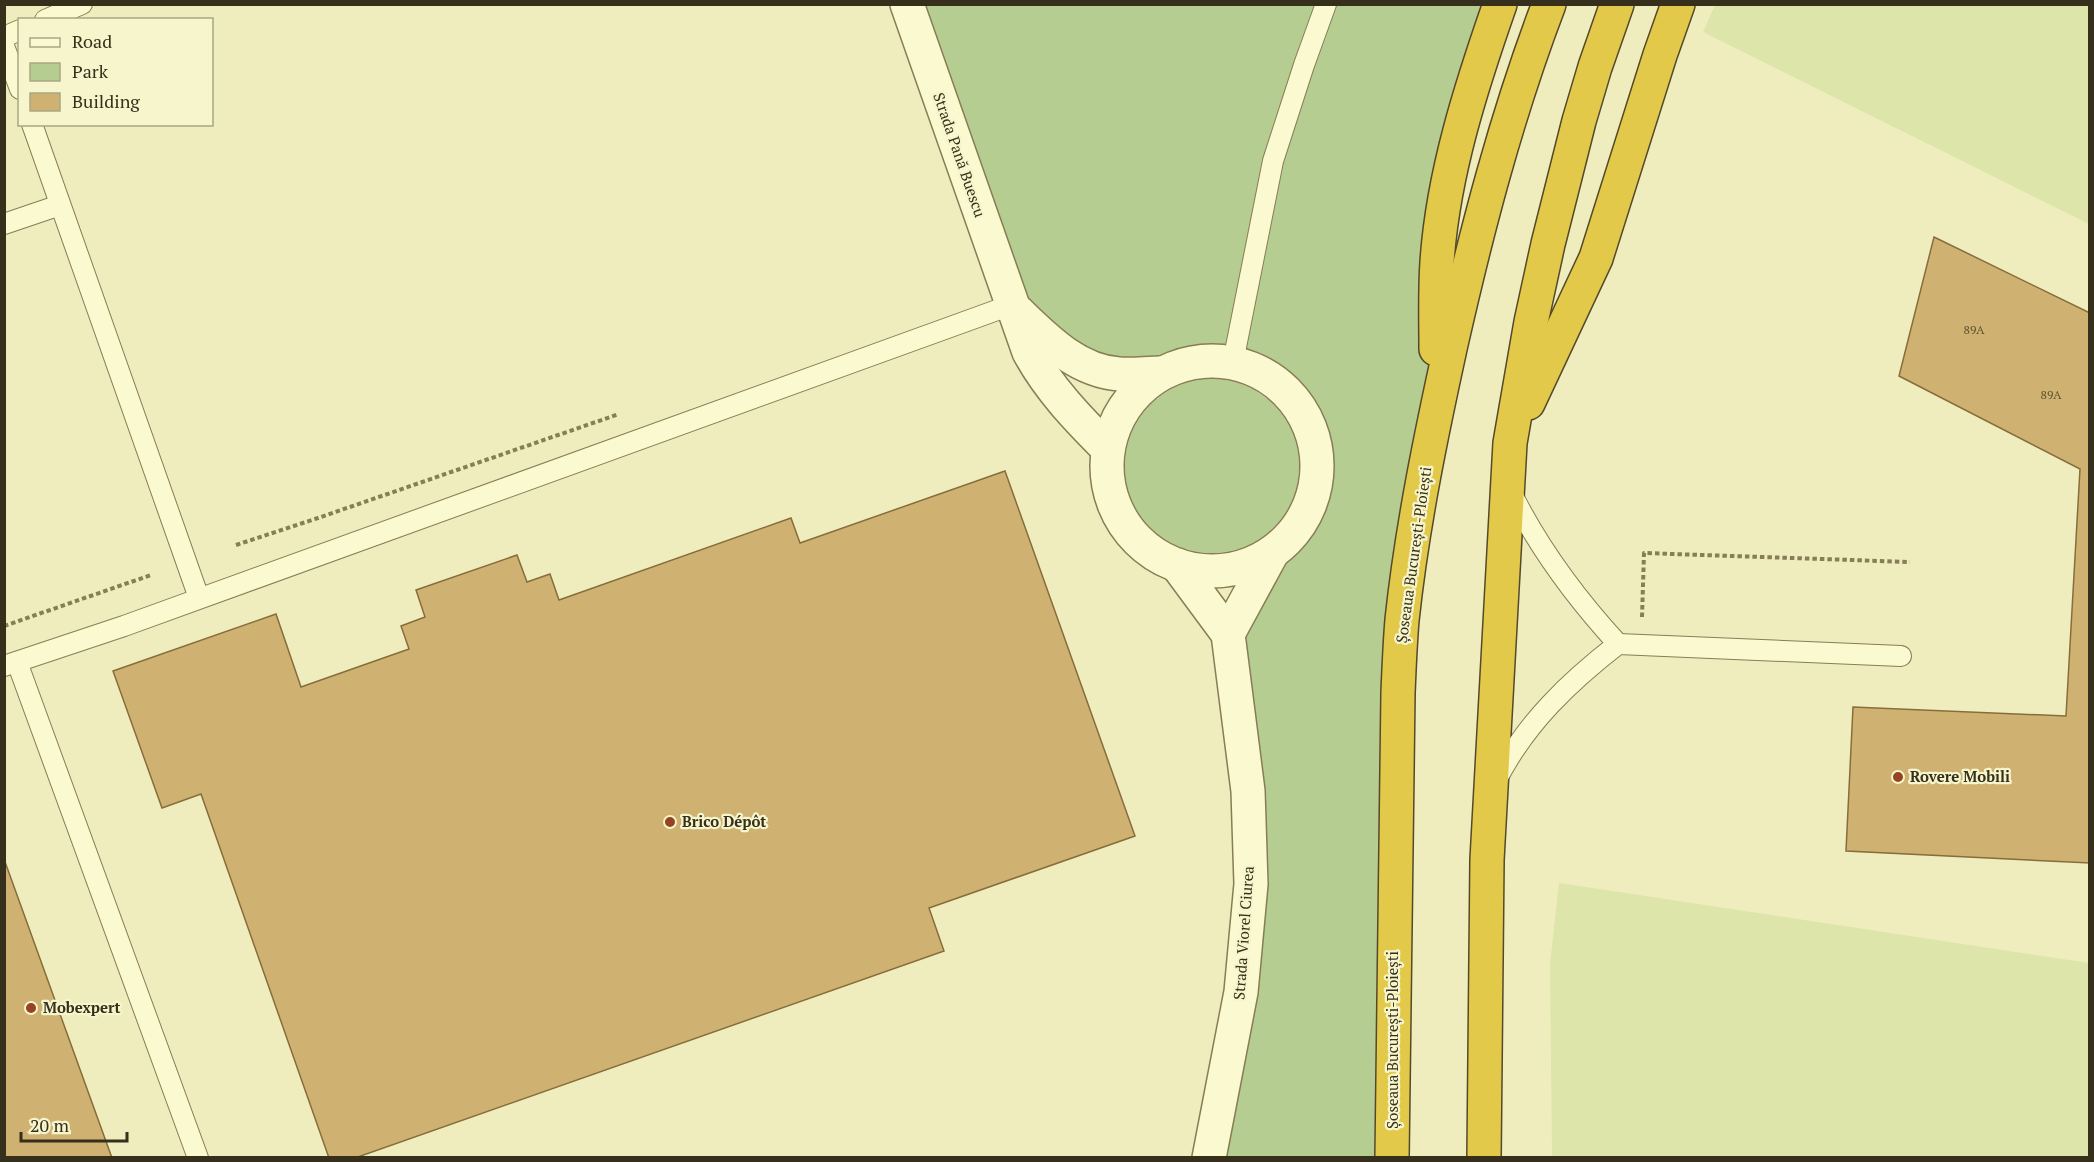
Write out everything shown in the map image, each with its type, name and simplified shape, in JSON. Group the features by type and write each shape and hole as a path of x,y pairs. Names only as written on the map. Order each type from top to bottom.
{"highway":[{"path":"1435,417 1437,262 1447,186 1469,100 1500,4"},
{"name":"Șoseaua București-Ploiești","path":"1392,1158 1394,878 1402,621 1435,417 1461,302 1480,224 1518,92 1549,4"},
{"path":"1484,1158 1489,795 1510,443 1531,322 1548,244 1579,121 1617,4"},
{"path":"1510,443 1596,258 1678,4"}],"street":[{"name":"Strada Pană Buescu","path":"907,4 1029,352 1039,371 1107,448"},
{"name":"Strada Pană Buescu","path":"1011,305 1060,351 1097,370 1118,374 1161,373"},
{"path":"1197,361 1233,362 1266,375 1284,388 1298,405 1313,435 1318,459 1316,488 1301,522 1288,539 1272,553 1242,567 1209,572 1177,566 1150,552 1129,532 1114,506 1106,478 1107,448 1117,418 1136,392 1161,373 1179,365 1197,361"},
{"path":"1228,634 1272,553"},
{"name":"Strada Viorel Ciurea","path":"1177,566 1228,634 1248,791 1251,884 1241,992 1209,1158"}],"lane":[{"path":"50,18 82,4"},
{"path":"1233,362 1273,161 1326,4"},
{"path":"4,37 18,31"},
{"path":"4,46 18,84"},
{"path":"33,126 199,598"},
{"path":"4,224 60,205"},
{"path":"198,1158 11,664 124,626 1011,305"},
{"path":"1506,484 1544,552 1583,605 1618,644"},
{"path":"1489,795 1509,757 1533,723 1561,692 1618,644 1901,656"}],"path":[{"path":"236,545 326,516 623,412"},
{"path":"1641,645 1644,553 1910,562"},
{"path":"4,626 151,575"}],"green space":[{"path":"907,5 1500,5 1469,100 1435,417 1412,548 1392,1157 1209,1157 1241,992 1228,634 1272,553 1288,539 1310,506 1315,488 1318,459 1313,435 1298,405 1284,388 1266,375 1233,362 1197,361 1179,365 1161,373 1042,335"},
{"path":"1715,5 2089,5 2089,224 1703,32"},
{"path":"1212,379 1229,380 1245,385 1261,393 1274,404 1285,417 1293,433 1298,449 1298,483 1293,499 1285,515 1274,528 1261,539 1245,547 1229,552 1212,553 1195,552 1179,547 1163,539 1150,528 1139,515 1131,499 1126,483 1125,466 1126,449 1131,433 1139,417 1150,404 1163,393 1179,385 1195,380"},
{"path":"1559,883 2089,963 2089,1157 1552,1157 1550,964"}],"building":[{"path":"1934,237 2090,313 2090,863 1846,851 1853,707 2066,716 2080,469 1899,376"},
{"name":"Brico Dépôt","path":"1005,471 1135,836 929,908 944,951 355,1158 329,1158 201,794 162,808 113,671 276,614 301,687 409,649 401,626 425,617 416,590 517,555 527,582 550,574 559,600 791,518 800,543"},
{"name":"Mobexpert","path":"4,859 112,1158 4,1158"}],"place":[{"name":"Rovere Mobili","path":"1898,777"},
{"name":"Brico Dépôt","path":"670,822"},
{"name":"Mobexpert","path":"31,1008"}]}
